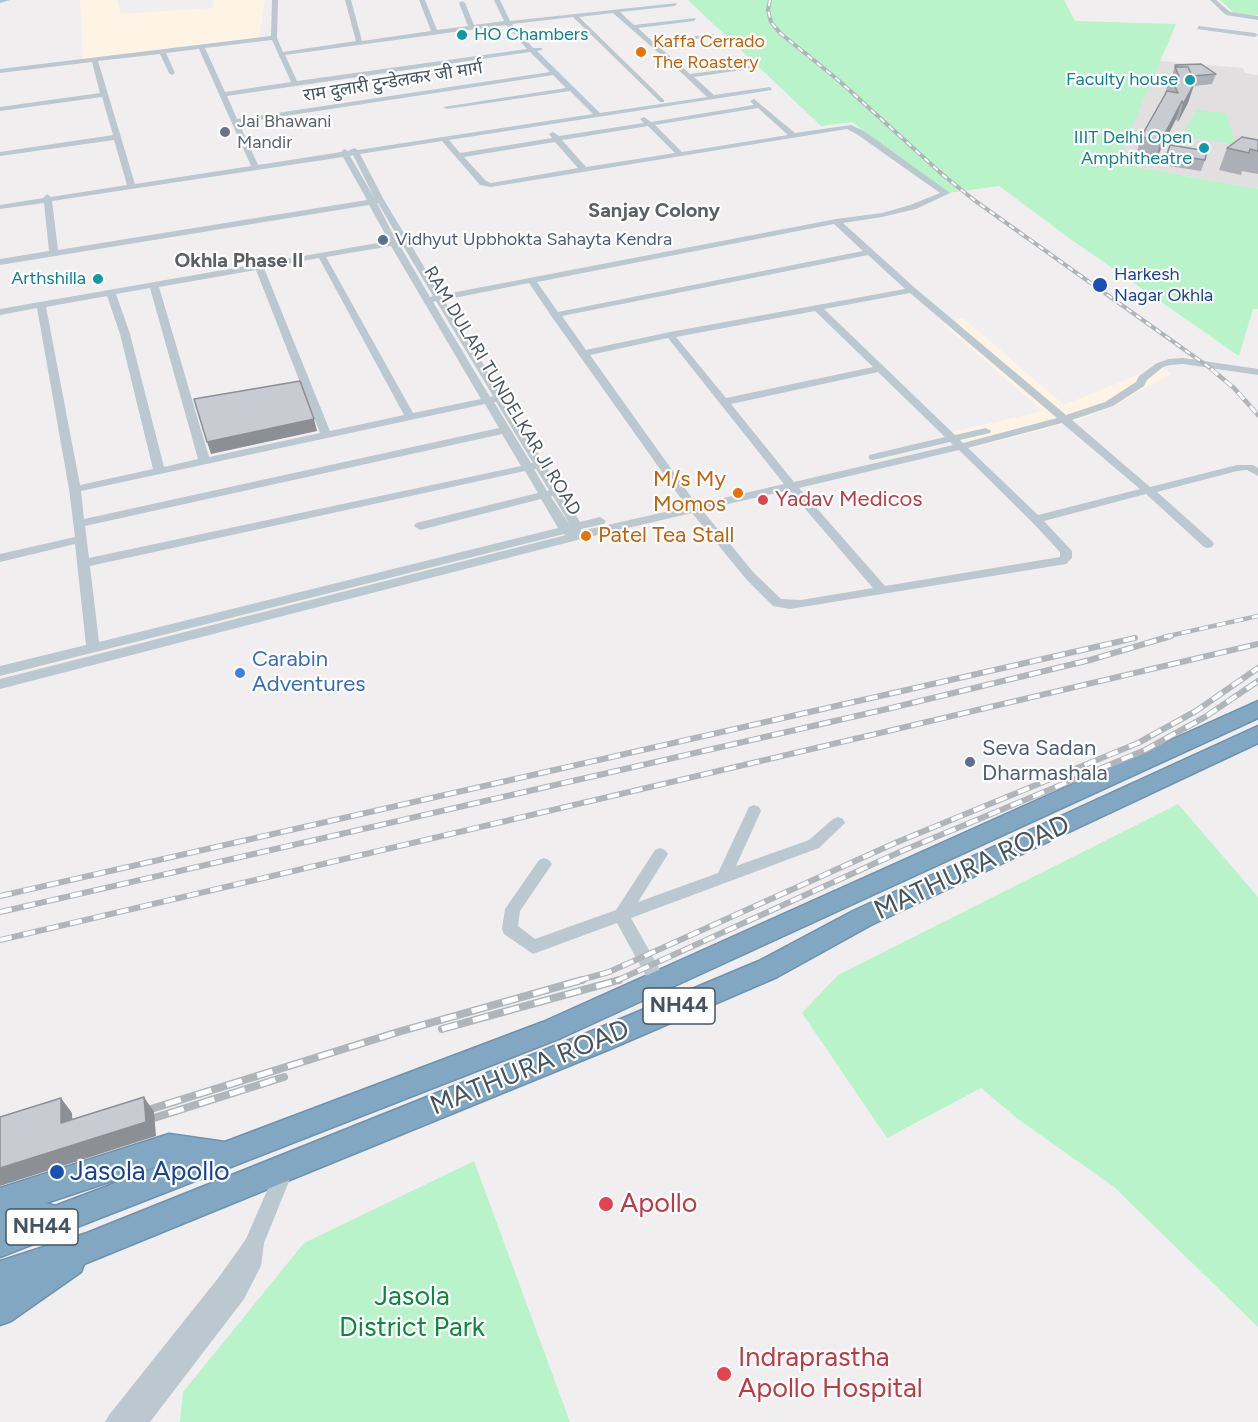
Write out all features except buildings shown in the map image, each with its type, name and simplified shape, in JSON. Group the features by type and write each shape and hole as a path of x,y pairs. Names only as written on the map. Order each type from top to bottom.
{"highway":[{"name":"MATHURA ROAD","path":"85,1211 552,1030 1258,709"},
{"name":"MATHURA ROAD","path":"87,1248 285,1169 768,969 862,918 1258,734"},
{"path":"0,1203 169,1148 228,1156"},
{"path":"0,1223 85,1211"},
{"name":"NH44","path":"0,1242 85,1211"},
{"path":"0,1310 87,1248"},
{"name":"NH44","path":"2,1276 87,1248"}],"main road":[{"path":"0,1 6,0"}],"street":[{"path":"275,0 274,38 295,84"},
{"path":"348,0 359,42"},
{"path":"422,0 435,32"},
{"path":"496,0 555,73 599,113"},
{"path":"504,0 512,22"},
{"path":"1214,0 1228,14 1258,18"},
{"path":"462,3 472,27"},
{"path":"280,54 472,27 675,4"},
{"path":"615,11 711,96"},
{"path":"574,15 662,101"},
{"path":"633,27 694,19"},
{"path":"1199,28 1255,35"},
{"path":"651,43 712,35"},
{"path":"0,71 274,38"},
{"path":"201,46 255,166"},
{"path":"536,50 599,113"},
{"name":"राम दुलारी टुन्डेलकर जी मार्ग","path":"223,94 536,50"},
{"path":"162,51 172,73"},
{"path":"94,59 131,185"},
{"path":"688,76 749,67"},
{"name":"राम दुलारी टुन्डेलकर जी मार्ग","path":"236,121 555,73"},
{"path":"0,205 599,113 633,110 711,96 768,87 746,93 711,96 662,101 599,113 544,124 445,140 350,152"},
{"name":"राम दुलारी टुन्डेलकर जी मार्ग","path":"447,108 571,89"},
{"path":"746,93 793,135"},
{"path":"0,109 105,94"},
{"path":"459,154 760,106"},
{"path":"633,110 679,153"},
{"path":"544,124 584,169"},
{"path":"433,299 836,221 898,212 946,192 851,128 679,153 491,185 483,183 445,140"},
{"path":"0,153 117,137"},
{"name":"RAM DULARI TUNDELKAR JI ROAD","path":"350,152 399,242 493,399 540,465 550,494"},
{"path":"47,198 54,253"},
{"path":"0,262 376,201"},
{"path":"836,221 912,290 1208,544"},
{"path":"0,312 399,242"},
{"path":"555,315 869,252"},
{"path":"321,255 410,417"},
{"path":"260,266 302,388 326,434"},
{"path":"531,280 691,504 750,576 777,603 790,605 1062,561 1066,558 1066,551 1036,519 817,308"},
{"path":"154,285 195,407 204,460"},
{"path":"583,354 670,335 912,290"},
{"path":"111,293 125,334 159,470"},
{"path":"40,305 75,489 93,649"},
{"path":"670,335 788,481 881,590"},
{"path":"0,671 572,531 1061,417 1109,404 1140,384 1143,378 1160,365 1174,362 1258,372"},
{"path":"723,402 879,369"},
{"path":"75,489 493,399"},
{"name":"RAM DULARI TUNDELKAR JI ROAD","path":"493,399 505,430 527,468 550,494 572,531"},
{"path":"80,524 505,430"},
{"path":"85,562 540,465"},
{"path":"1036,519 1246,466 1258,473"},
{"path":"420,526 550,494"},
{"path":"0,684 572,531"},
{"path":"0,558 81,539"},
{"path":"723,878 754,811"},
{"path":"544,864 513,909 511,918 510,929 533,947 814,844 838,823"},
{"path":"621,915 660,854"},
{"path":"621,915 658,982"},
{"path":"116,1422 226,1284 254,1243 285,1169"},
{"path":"137,1422 237,1292 251,1266 254,1243"}],"shaded area":[{"path":"80,0 117,0 121,14 213,8 214,0 265,0 259,39 83,60"},
{"path":"1160,61 1243,68 1245,73 1258,75 1258,189 1137,167 1119,155"},
{"path":"963,318 1064,405 1160,366 1171,374 1113,406 1082,419 965,450 948,433 1043,411 943,324"}],"green space":[{"path":"688,0 1064,0 1075,21 1176,24 1120,155 1137,167 1258,189 1258,309 1253,309 1239,356 1069,238 999,186 948,193 852,122 821,126"},
{"path":"1220,0 1258,0 1258,15 1235,14"},
{"path":"1196,110 1226,113 1236,145 1182,136"},
{"path":"1178,804 1258,897 1258,1327 1114,1187 1018,1119 981,1088 887,1138 802,1013 838,975"},
{"name":"Jasola District Park","path":"474,1161 570,1422 180,1422 183,1392 304,1243"}],"railway":[{"path":"770,0 768,10 771,22 780,33 837,79 943,175 974,200 1213,370"},
{"path":"1211,369 1234,388 1258,415"},
{"path":"1164,637 1258,616"},
{"path":"0,912 887,709 1090,660 1171,636"},
{"path":"0,896 1135,638"},
{"path":"0,940 1258,644"},
{"path":"577,981 609,972 895,843 1138,743 1196,711 1258,668"},
{"path":"617,981 902,851 1145,750 1205,717 1258,681"},
{"path":"135,1114 398,1032 582,980"},
{"path":"442,1029 617,981"},
{"path":"138,1123 284,1077"}],"place":[{"name":"HO Chambers","path":"462,35"},
{"name":"Kaffa Cerrado The Roastery","path":"641,52"},
{"name":"Faculty house","path":"1190,80"},
{"name":"Jai Bhawani Mandir","path":"225,132"},
{"name":"IIIT Delhi Open Amphitheatre","path":"1204,148"},
{"name":"Vidhyut Upbhokta Sahayta Kendra","path":"383,240"},
{"name":"Arthshilla","path":"98,279"},
{"name":"Harkesh Nagar Okhla","path":"1100,285"},
{"name":"M/s My Momos","path":"738,493"},
{"name":"Yadav Medicos","path":"763,500"},
{"name":"Patel Tea Stall","path":"586,536"},
{"name":"Carabin Adventures","path":"240,673"},
{"name":"Seva Sadan Dharmashala","path":"970,762"},
{"name":"Jasola Apollo","path":"57,1172"},
{"name":"Apollo","path":"606,1204"},
{"name":"Indraprastha Apollo Hospital","path":"724,1374"}],"district":[{"name":"Sanjay Colony","path":"654,211"},
{"name":"Okhla Phase II","path":"239,261"}]}
